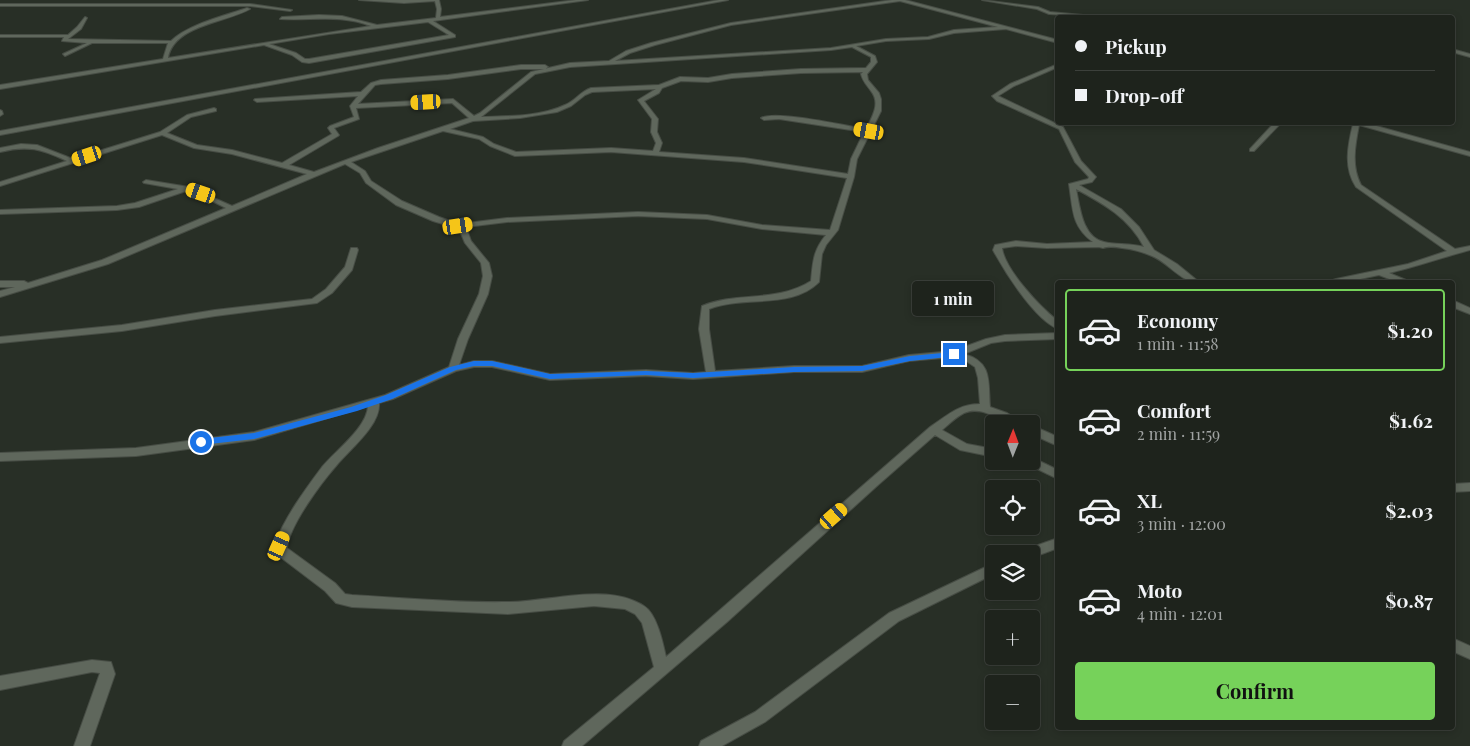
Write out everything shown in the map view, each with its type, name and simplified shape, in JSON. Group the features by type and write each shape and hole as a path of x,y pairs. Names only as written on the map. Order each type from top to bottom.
{"street":[{"path":"0,4 10,0"},
{"path":"361,0 404,2 437,0 437,2 445,0"},
{"path":"0,87 263,44 586,0"},
{"path":"0,133 726,0"},
{"path":"608,62 628,52 653,44 731,24 796,14 831,12 900,0 1055,41"},
{"path":"984,0 1038,8 1049,13 1075,15"},
{"path":"437,2 439,9 438,19"},
{"path":"0,4 250,5 290,10"},
{"path":"165,59 168,46 172,42 196,28 254,7"},
{"path":"282,18 320,15 352,17 378,27"},
{"path":"85,18 79,28 64,40 172,42"},
{"path":"263,44 294,54 304,61 309,61 453,36 429,20"},
{"path":"0,294 104,262 314,174 380,149 472,119 482,114 533,73 551,68 570,64 852,46 886,40 929,38 946,34 1007,28"},
{"path":"0,36 67,36"},
{"path":"65,55 93,42"},
{"path":"711,374 704,329 706,308 723,302 791,295 805,290 815,282 818,254 822,245 832,233 852,177 856,154 875,119 879,105 876,93 865,80 864,74 874,62 873,56 852,46"},
{"path":"1455,51 1470,56"},
{"path":"353,106 373,84 381,82 448,77 521,66 551,68"},
{"path":"1055,66 1012,85 995,96 999,100 1061,128 1078,162 1093,177 1090,180 1072,184"},
{"path":"353,106 453,101 472,119 508,118 569,106 581,94 591,90 660,87 680,79 708,80 801,71 868,70"},
{"path":"655,153 659,143 654,132 654,119 641,100 657,92 660,87"},
{"path":"257,100 363,94"},
{"path":"284,166 336,135 331,128 332,126 357,118 353,106"},
{"path":"0,184 162,133 189,116 214,110"},
{"path":"764,118 780,117 869,131"},
{"path":"1252,150 1276,125"},
{"path":"1355,125 1352,147 1352,174 1358,186 1454,252"},
{"path":"1362,125 1470,154"},
{"path":"444,129 466,136 481,138 492,145 515,154 600,150 655,153 769,163 852,177"},
{"path":"162,133 196,147 232,152 314,174"},
{"path":"0,150 24,145 40,146 72,161"},
{"path":"346,162 363,172 368,182 400,203 464,230 466,240 486,265 488,271 480,300 453,368"},
{"path":"146,182 187,188 214,198 231,208"},
{"path":"1072,184 1078,218 1085,233 1103,246"},
{"path":"1072,184 1122,212 1143,235 1151,252"},
{"path":"0,212 117,208 136,205 187,188"},
{"path":"458,226 507,220 638,214 708,217 762,227 832,233"},
{"path":"1055,324 1034,307 1015,283 997,250 998,248 1016,244 1103,246 1151,252 1192,280"},
{"path":"1346,280 1381,273 1470,248"},
{"path":"0,340 122,328 216,313 314,301 329,291 339,280 348,268 354,250"},
{"path":"1381,273 1398,280"},
{"path":"0,284 33,284"},
{"path":"1455,304 1470,311"},
{"path":"0,457 136,452 254,436 373,402 453,368 474,364 492,364 550,376 646,373 693,376 794,369 862,369 910,358 954,354 989,341 1005,338 1055,336"},
{"path":"954,354 971,358 981,368 985,407"},
{"path":"373,402 371,416 330,465 309,495 286,531 279,546 280,550 330,586 341,599 352,601 510,608 539,607 588,600 625,604 640,610 648,618 662,670"},
{"path":"570,746 662,670 934,430 960,410 985,407 1001,415"},
{"path":"934,430 964,447 985,451"},
{"path":"1040,433 1055,441"},
{"path":"1040,466 1055,473"},
{"path":"1455,488 1470,486"},
{"path":"1040,550 1055,544"},
{"path":"707,746 760,717 894,617 985,572"},
{"path":"1455,646 1470,653"},
{"path":"0,683 92,666 106,667 108,674 82,746"}],"route":[{"path":"201,442 254,436 354,409 389,397 453,368 474,364 492,364 550,376 646,373 693,376 794,369 862,369 910,358 954,354"}]}
